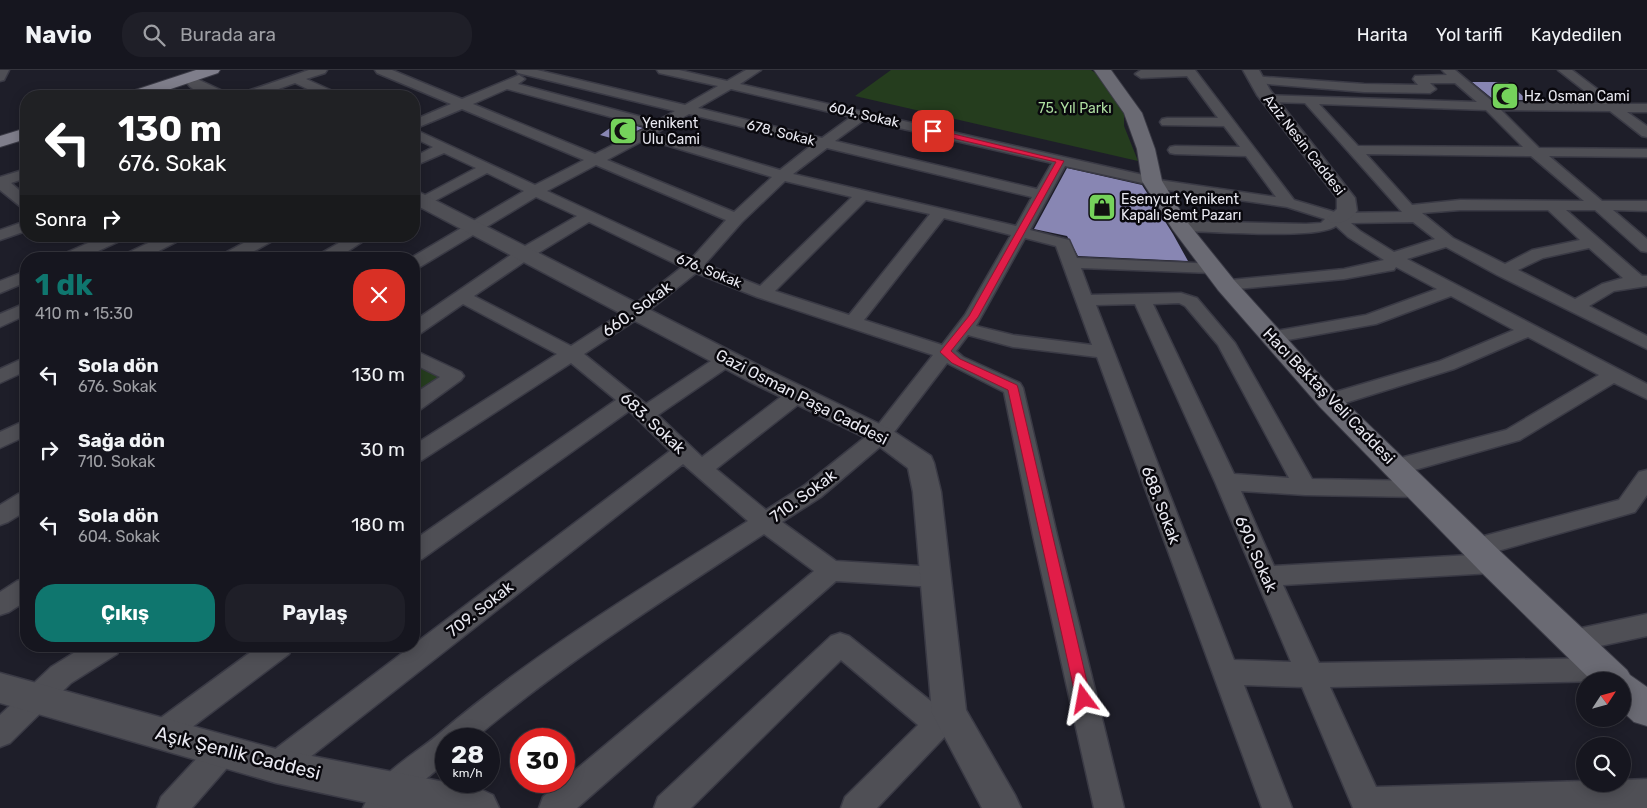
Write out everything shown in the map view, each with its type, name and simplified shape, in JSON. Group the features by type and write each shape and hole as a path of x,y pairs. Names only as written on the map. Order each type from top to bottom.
{"main road":[{"name":"Hacı Bektaş Veli Caddesi","path":"1102,70 1133,113 1146,149 1153,182 1180,226 1219,276 1271,337 1329,400 1605,672"},
{"path":"175,90 218,72"},
{"path":"156,90 218,72"},
{"path":"0,142 20,135"},
{"path":"0,150 20,143"},
{"name":"Hacı Bektaş Veli Caddesi","path":"1631,696 1647,710"}],"street":[{"path":"264,90 321,70"},
{"path":"381,70 736,219"},
{"name":"604. Sokak","path":"663,70 1153,182 1289,203 1337,218"},
{"path":"420,259 537,190 660,126 755,70"},
{"path":"1564,70 1647,133"},
{"path":"420,122 507,85 532,71"},
{"name":"678. Sokak","path":"532,71 1041,196"},
{"path":"1141,74 1190,71 1289,203"},
{"path":"1254,75 1358,88 1430,89 1419,79 1453,75 1490,106 1534,151 1647,247"},
{"name":"Aziz Nesin Caddesi","path":"1254,75 1268,98 1346,198 1347,211 1337,218"},
{"path":"1348,76 1358,88"},
{"path":"295,79 319,90"},
{"path":"195,83 209,90"},
{"path":"507,85 660,126"},
{"path":"1268,98 1490,106 1647,108"},
{"path":"1308,100 1352,150 1413,213 1447,241 1647,343"},
{"name":"660. Sokak","path":"420,451 636,312 694,266 736,219 782,175 861,115"},
{"path":"1167,122 1229,122"},
{"path":"645,134 782,175 1020,231"},
{"name":"676. Sokak","path":"420,136 694,266 763,293 945,352 956,361 1013,388 1045,535 1110,808"},
{"path":"420,159 444,147"},
{"path":"1175,150 1252,152"},
{"path":"1352,150 1647,153"},
{"name":"710. Sokak","path":"465,728 491,707 626,610 766,523 813,491 881,435 965,329 1060,161"},
{"path":"420,201 488,167"},
{"path":"0,182 20,176"},
{"path":"0,182 20,199"},
{"path":"763,293 864,194"},
{"name":"Gazi Osman Paşa Caddesi","path":"420,203 472,227 727,359 881,435 921,463 927,492 935,577 943,718 1002,808"},
{"path":"1180,226 1325,228 1337,218 1413,213 1460,205 1647,206"},
{"path":"1551,205 1592,242 1642,282"},
{"path":"854,321 940,212"},
{"path":"420,325 524,254 589,216"},
{"path":"1337,218 1354,234 1394,258 1647,392"},
{"path":"0,235 20,228"},
{"name":"688. Sokak","path":"1020,231 1063,243 1277,808"},
{"path":"1071,263 1219,276 1344,274 1388,266 1394,258 1447,241"},
{"path":"83,252 105,242"},
{"path":"143,252 164,242"},
{"path":"240,252 259,242"},
{"path":"336,252 353,242"},
{"path":"1503,271 1538,254 1592,242"},
{"path":"0,288 20,279"},
{"path":"1576,307 1602,288 1626,282 1642,282"},
{"path":"1271,337 1370,320 1452,289"},
{"name":"683. Sokak","path":"461,296 572,354 638,407 693,460 766,523 831,571"},
{"path":"1084,300 1181,298 1191,302 1226,343 1305,487"},
{"name":"690. Sokak","path":"1142,299 1226,482 1368,805"},
{"path":"0,321 20,311"},
{"path":"965,329 1013,341 1104,352"},
{"path":"1329,400 1446,365 1528,330"},
{"path":"420,359 454,376 420,400"},
{"path":"420,548 638,407 727,359"},
{"path":"0,377 20,366"},
{"path":"1397,467 1513,435 1613,375"},
{"name":"709. Sokak","path":"276,766 693,460 798,395"},
{"path":"0,441 20,430"},
{"path":"1266,576 1484,555 1627,506 1647,478"},
{"path":"1226,482 1305,487 1419,489"},
{"path":"0,516 20,504"},
{"path":"554,808 831,571 935,577"},
{"path":"0,605 20,592"},
{"path":"1572,641 1647,625"},
{"path":"669,808 840,644 943,718 856,808"},
{"path":"0,734 61,675 98,652"},
{"path":"161,734 272,652"},
{"path":"1224,672 1576,679"},
{"name":"Aşık Şenlik Caddesi","path":"0,688 35,700 223,750 385,798 480,808"},
{"path":"172,808 223,750"},
{"path":"385,798 435,754"},
{"path":"1368,805 1647,794"}],"green space":[{"name":"75. Yıl Parkı","path":"891,70 1091,70 1100,76 1124,113 1124,126 1138,161 855,96"},
{"path":"420,365 444,377 420,395"}],"building":[{"name":"Hz. Osman Cami","path":"1472,82 1508,82 1527,100 1494,100"},
{"name":"Yenikent Ulu Cami","path":"620,121 643,128 618,140 600,135"},
{"name":"Esenyurt Yenikent Kapalı Semt Pazarı","path":"1067,168 1142,185 1188,261 1078,256 1067,236 1034,229"}],"place":[{"name":"Hz. Osman Cami","path":"1505,96"},
{"name":"Yenikent Ulu Cami","path":"623,131"},
{"name":"Esenyurt Yenikent Kapalı Semt Pazarı","path":"1102,207"}],"route":[{"path":"933,131 1060,161 973,317 945,352 956,361 1013,388 1045,535 1084,699"}]}
